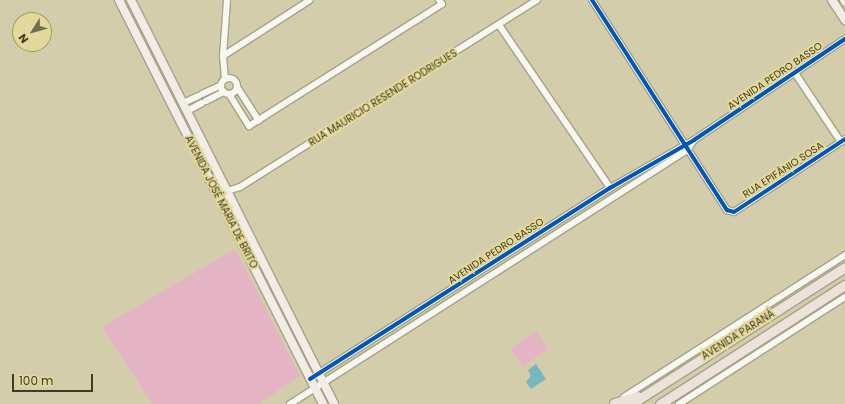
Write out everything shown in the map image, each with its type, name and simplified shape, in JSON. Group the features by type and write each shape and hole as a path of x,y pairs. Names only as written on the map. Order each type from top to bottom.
{"main road":[{"path":"120,2 130,0"},
{"name":"AVENIDA JOSÉ MARIA DE BRITO","path":"130,0 334,404"},
{"path":"832,0 845,20"},
{"name":"AVENIDA JOSÉ MARIA DE BRITO","path":"120,2 323,404"},
{"name":"AVENIDA PARANÁ","path":"631,404 845,267"},
{"name":"AVENIDA PARANÁ","path":"660,404 845,286"},
{"path":"683,370 692,384"},
{"path":"667,380 673,385 676,394"},
{"path":"614,404 650,392"}],"street":[{"path":"185,107 202,94 221,85 225,79 223,56 227,0"},
{"path":"223,56 310,0"},
{"path":"221,85 249,126 442,4 439,0"},
{"name":"RUA MAURICIO RESENDE RODRIGUES","path":"227,191 240,187 537,0"},
{"path":"592,0 687,150"},
{"path":"499,25 610,188"},
{"name":"AVENIDA PEDRO BASSO","path":"310,380 610,188 684,144 694,140 845,39"},
{"path":"795,73 843,141"},
{"path":"225,79 235,80 259,121"},
{"path":"185,107 227,93 234,93 238,87"},
{"path":"202,94 205,101"},
{"name":"AVENIDA PEDRO BASSO","path":"290,404 687,150 694,140"},
{"name":"RUA EPIFÂNIO SOSA","path":"687,150 730,212 734,212 843,141"},
{"path":"614,404 845,255"},
{"path":"679,404 845,297"}],"shaded area":[{"path":"235,249 300,376 258,404 152,404 102,327"},
{"path":"536,331 548,349 523,367 510,348"}],"water":[{"path":"536,364 546,379 531,389 526,382 531,376 528,370"}],"cycle path":[{"path":"592,0 727,210 734,212 845,139"},
{"path":"310,379 610,188 694,140 845,39"}]}
